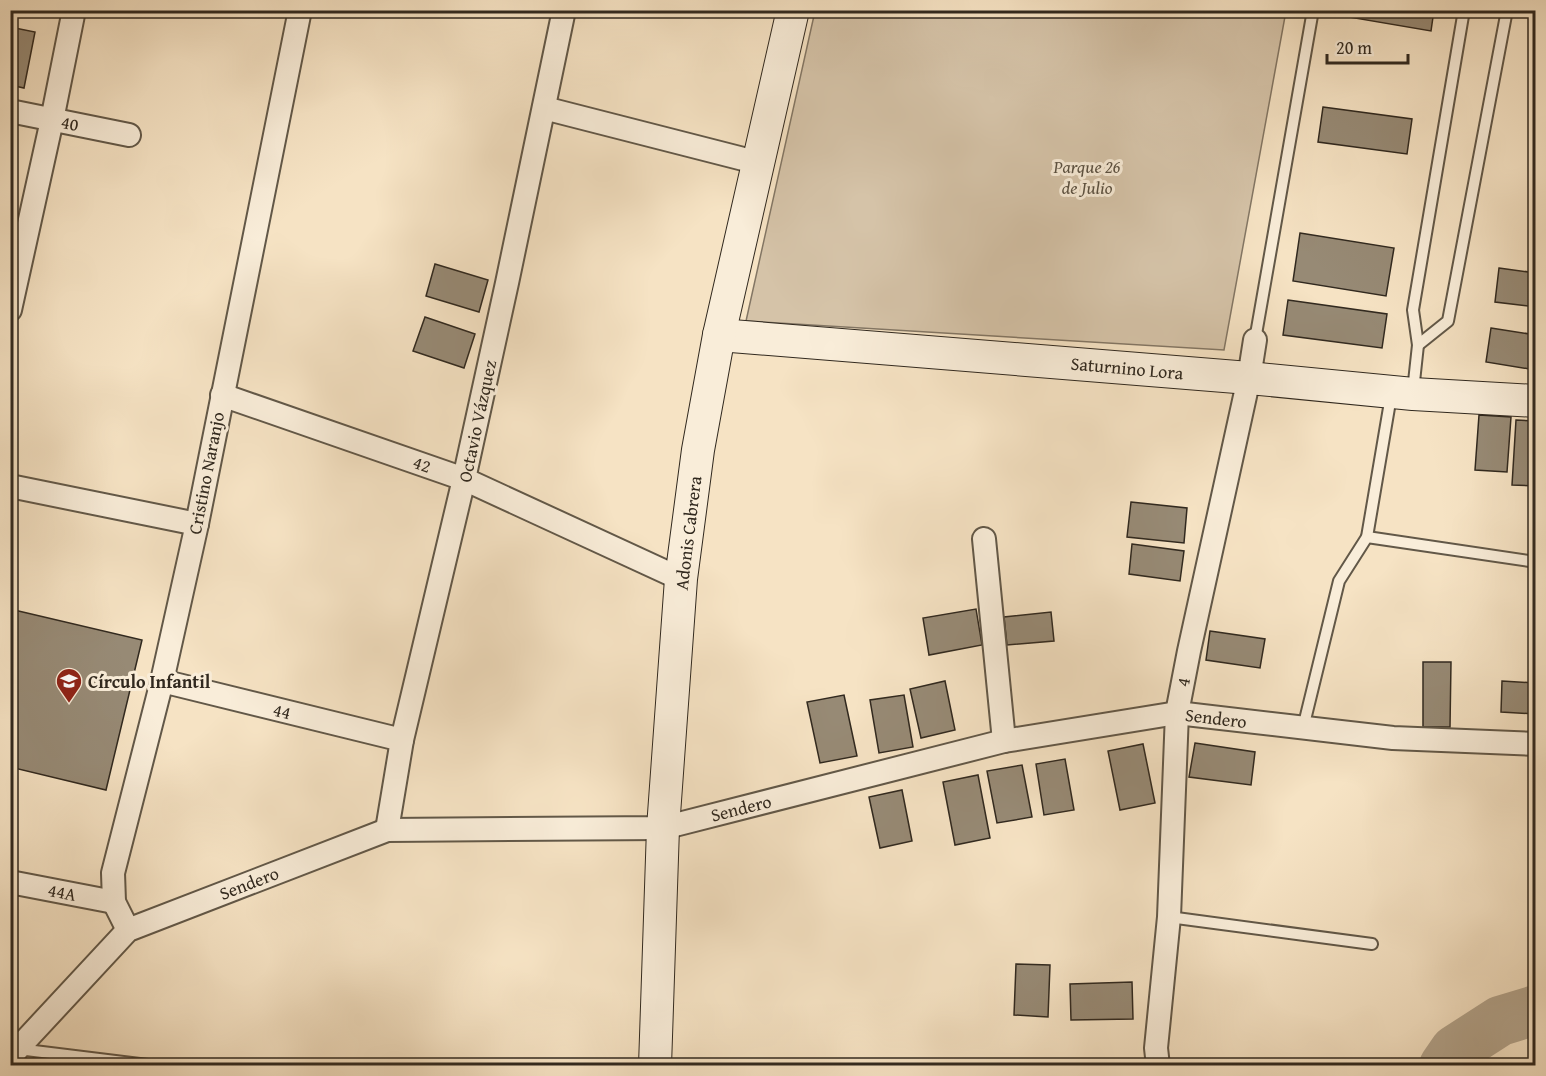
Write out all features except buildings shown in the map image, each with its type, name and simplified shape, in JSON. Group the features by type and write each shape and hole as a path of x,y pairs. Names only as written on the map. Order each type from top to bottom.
{"street":[{"path":"10,310 74,10"},
{"name":"Cristino Naranjo","path":"128,930 114,902 114,873 162,681 197,524 300,10"},
{"name":"Octavio Vázquez","path":"387,830 402,740 464,478 564,10"},
{"name":"Adonis Cabrera","path":"655,1065 663,828 681,579 698,450 719,335 794,10"},
{"path":"544,108 759,164"},
{"name":"40","path":"10,111 129,135"},
{"name":"Saturnino Lora","path":"719,335 1249,378 1402,393 1536,401"},
{"name":"4","path":"1158,1065 1156,1048 1169,917 1177,713 1249,378 1255,340"},
{"name":"42","path":"222,395 464,478 681,579"},
{"path":"10,486 197,524"},
{"path":"984,539 1004,741"},
{"name":"44","path":"162,681 402,740"},
{"name":"Sendero","path":"14,1053 128,930 387,830 663,828 1004,741 1177,713 1393,738 1536,744"},
{"name":"44A","path":"10,882 114,902"}],"lane":[{"path":"1255,340 1312,10"},
{"path":"1303,728 1339,581 1367,537 1402,393 1418,345 1413,310 1464,10"},
{"path":"1418,345 1448,321 1507,10"},
{"path":"1367,537 1536,562"},
{"path":"1169,917 1372,944"},
{"path":"14,1053 156,1065"}],"green space":[{"name":"Parque 26 de Julio","path":"815,11 1286,11 1224,350 746,321"}],"waterway":[{"path":"1444,1066 1455,1050 1500,1021 1536,1010"}],"place":[{"name":"Círculo Infantil","path":"69,704"}]}
